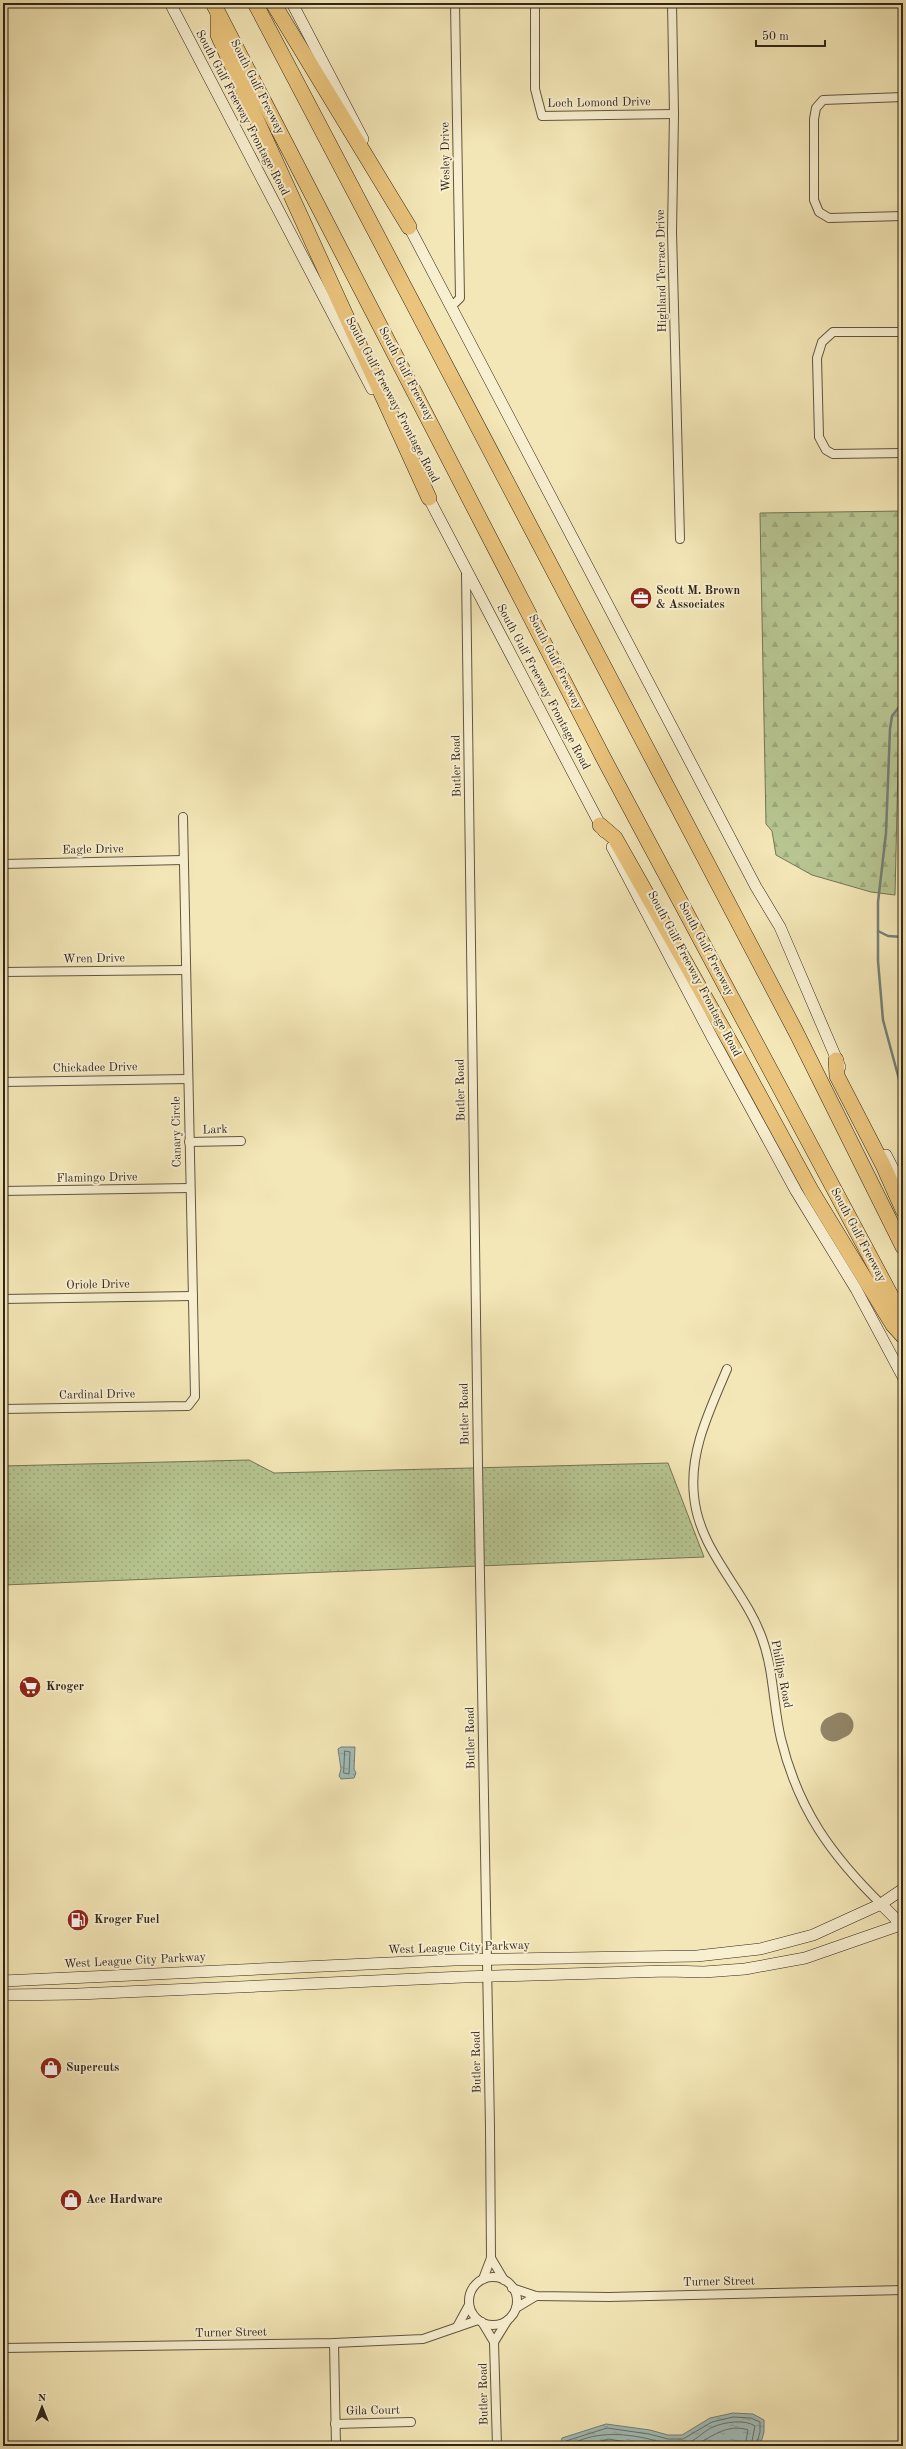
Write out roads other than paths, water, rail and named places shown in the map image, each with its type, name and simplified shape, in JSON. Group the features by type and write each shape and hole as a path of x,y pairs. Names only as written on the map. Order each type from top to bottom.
{"highway":[{"path":"255,3 796,1032 903,1247"},
{"path":"273,3 409,227"},
{"path":"215,7 218,35 429,498"},
{"name":"South Gulf Freeway","path":"215,7 604,759 903,1318"},
{"path":"600,825 615,838 734,1047 812,1192 894,1325 903,1336"},
{"path":"836,1060 837,1076 883,1165 903,1210"}],"main road":[{"name":"South Gulf Freeway Frontage Road","path":"170,3 713,1039 796,1191 856,1290 903,1377"},
{"path":"292,3 752,880 780,927 836,1060 903,1188"},
{"name":"West League City Parkway","path":"3,1981 300,1966 488,1959 697,1956 760,1949 812,1935 882,1904 903,1890"},
{"path":"3,1995 488,1976 667,1971 704,1972 745,1969 805,1958 903,1925 882,1904"},
{"path":"300,1966 300,1983"},
{"path":"148,1990 152,1973"}],"street":[{"name":"Wesley Drive","path":"451,308 460,298 455,3"},
{"name":"Loch Lomond Drive","path":"535,3 535,89 542,116 674,114"},
{"name":"Highland Terrace Drive","path":"672,3 674,114 672,232 680,539"},
{"path":"903,97 834,98 823,100 818,105 814,118 814,200 819,211 829,218 903,216"},
{"path":"903,332 833,332 822,342 818,355 820,437 826,450 833,454 903,453"},
{"name":"Butler Road","path":"466,569 478,1473 488,1959 491,2258 482,2279"},
{"name":"Canary Circle","path":"183,817 195,1397 192,1403"},
{"name":"Eagle Drive","path":"3,864 183,860"},
{"name":"Wren Drive","path":"3,972 186,970"},
{"name":"Chickadee Drive","path":"3,1082 188,1079"},
{"name":"Lark","path":"189,1142 241,1141"},
{"name":"Flamingo Drive","path":"3,1191 190,1188"},
{"name":"Oriole Drive","path":"3,1299 193,1296"},
{"name":"Phillips Road","path":"727,1369 702,1430 696,1452 693,1474 697,1518 705,1539 744,1598 763,1639 770,1665 781,1739 792,1775 808,1811 826,1843 851,1875 882,1904"},
{"name":"Cardinal Drive","path":"3,1409 188,1406 192,1403"},
{"name":"Butler Road","path":"491,2258 504,2280"},
{"path":"458,2327 469,2305 472,2290 482,2279 490,2278 504,2280 512,2288 517,2300 516,2308"},
{"name":"Turner Street","path":"512,2288 536,2296 609,2297 903,2290"},
{"path":"494,2342 516,2308 536,2296"},
{"path":"469,2305 480,2321 491,2325 507,2320"},
{"name":"Butler Road","path":"480,2321 494,2342 497,2446"},
{"name":"Turner Street","path":"3,2348 334,2343 423,2339 480,2321"},
{"path":"334,2343 336,2446"},
{"name":"Gila Court","path":"336,2424 411,2422"}],"water":[{"path":"903,955 903,989 899,967"},
{"path":"341,1747 355,1747 354,1769 356,1773 354,1778 341,1779 339,1776 341,1769 338,1749"},
{"path":"733,2413 753,2414 764,2420 764,2432 760,2446 560,2446 562,2438 606,2424 650,2430 668,2435 682,2435 710,2418"}],"waterway":[{"path":"903,702 892,716 890,729 886,833 878,902 878,961 883,1020 903,1094"},
{"path":"878,931 888,936 903,937"}],"place":[{"name":"Scott M. Brown & Associates","path":"641,598"},
{"name":"Kroger","path":"30,1687"},
{"name":"Kroger Fuel","path":"78,1920"},
{"name":"Supercuts","path":"51,2068"},
{"name":"Ace Hardware","path":"71,2200"}]}
